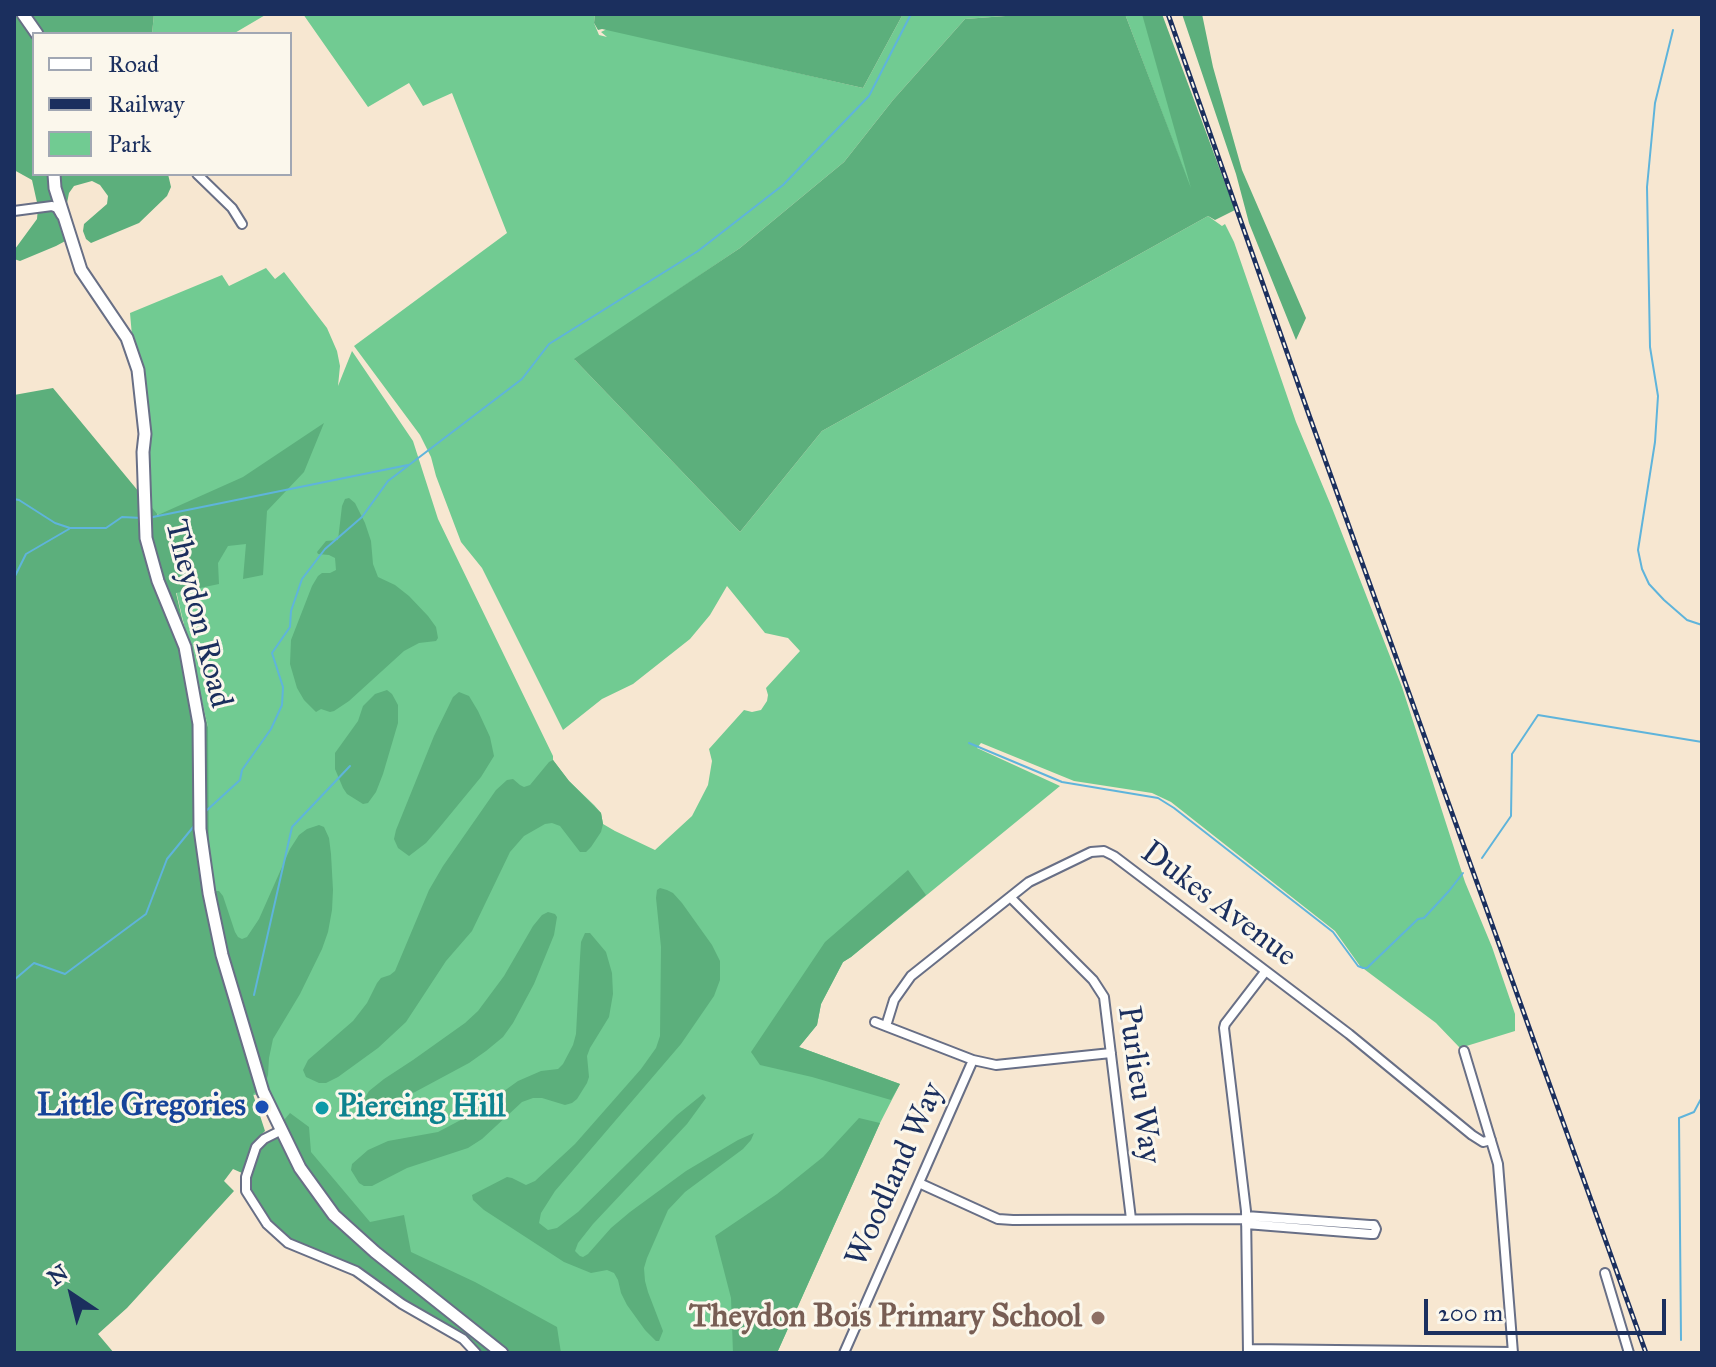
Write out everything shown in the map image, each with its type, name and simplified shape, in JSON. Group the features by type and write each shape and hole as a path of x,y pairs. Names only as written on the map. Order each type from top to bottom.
{"street":[{"path":"23,14 36,32"},
{"name":"Theydon Road","path":"54,176 55,188 81,270 127,338 138,370 145,434 146,538 158,581 185,647 199,724 200,829 209,893 222,955 263,1092 300,1168 334,1215 375,1252 502,1353"},
{"path":"199,176 232,208 242,224"},
{"path":"14,211 52,206 57,208 66,222"},
{"name":"Dukes Avenue","path":"886,1026 894,1000 911,976 1029,882 1091,852 1104,851 1349,1034 1472,1135 1483,1142 1491,1140"},
{"name":"Purlieu Way","path":"1010,897 1093,980 1104,997 1131,1219"},
{"path":"1265,972 1224,1028 1246,1220 1248,1351 1513,1352 1498,1164 1464,1051"},
{"path":"875,1022 973,1060 996,1065 1111,1053"},
{"name":"Woodland Way","path":"844,1353 973,1060"},
{"path":"280,1131 256,1147 246,1177 246,1191 267,1224 288,1243 356,1271 402,1304 463,1339 476,1353"},
{"path":"919,1183 998,1219 1246,1220 1374,1225 1376,1229 1371,1234 1246,1220"},
{"path":"1605,1273 1629,1353"}],"green space":[{"path":"14,14 154,14 152,32 32,32 32,176 168,176 171,187 167,196 139,223 91,243 83,231 84,224 107,204 108,196 100,185 92,181 74,186 67,203 73,230 69,239 20,261 14,259 15,249 37,219 38,207 32,180 14,170"},
{"path":"154,14 267,14 236,32 152,32"},
{"path":"303,14 595,14 594,23 599,35 607,37 601,32 607,29 863,88 903,14 1032,14 965,19 893,100 844,162 740,248 575,360 740,532 822,431 1208,216 1222,226 1225,224 1296,422 1402,687 1465,882 1515,1014 1515,1031 1460,1048 1436,1023 1360,966 1335,931 1171,802 1152,793 1074,781 981,743 977,748 1060,786 843,962 821,1004 817,1025 799,1047 900,1084 777,1353 526,1353 347,1210 282,1121 268,1091 178,1117 208,727 158,514 148,518 130,313 222,275 229,286 266,268 275,279 284,272 327,328 340,366 338,386 352,351 413,441 438,519 553,760 601,813 603,824 615,831 655,850 692,816 708,785 712,761 709,749 744,710 761,710 767,701 766,688 800,651 788,638 765,633 727,586 710,615 690,639 633,684 602,699 563,730 482,568 461,542 420,435 354,346 507,233 452,93 423,106 409,83 368,107"},
{"path":"595,14 903,14 863,88 598,30 594,23"},
{"path":"1032,14 1125,14 1191,188 1142,14 1162,14 1235,210 1215,220 1208,216 822,431 740,532 574,359 740,248 844,162 893,100 965,19"},
{"path":"1125,14 1143,14 1196,203"},
{"path":"1182,14 1202,14 1213,67 1242,170 1306,318 1296,340 1249,223 1236,174"},
{"path":"53,388 158,515 243,477 324,423 304,472 267,511 263,575 243,579 246,544 228,546 218,563 219,584 176,593 208,727 209,871 212,891 219,891 223,896 238,937 247,937 259,919 299,835 319,825 324,827 329,838 331,854 333,890 328,932 300,994 273,1039 265,1084 253,1094 265,1131 256,1140 242,1173 233,1169 224,1181 234,1191 127,1308 98,1334 114,1353 14,1353 14,395"},
{"path":"349,498 365,523 378,577 409,596 436,627 438,638 404,651 334,711 321,709 316,712 297,688 290,664 291,640 318,576 336,570 335,558 317,552 326,541 338,540 342,506"},
{"path":"387,690 398,705 398,723 376,792 368,803 363,804 343,788 335,769 335,753 358,721 363,706 375,694"},
{"path":"459,692 469,696 478,711 490,737 494,756 481,777 439,828 409,856 398,848 394,839 396,830 434,736 453,697"},
{"path":"553,760 601,813 601,832 591,847 586,852 580,852 560,826 552,823 524,836 510,852 472,931 446,961 406,1022 378,1048 338,1077 319,1083 306,1077 303,1070 308,1060 353,1021 381,978 395,971 429,890 496,790 507,780 513,779 524,787 530,785"},
{"path":"908,870 926,895 843,962 821,1004 817,1025 799,1047 900,1084 891,1100 760,1065 751,1052 825,942"},
{"path":"660,888 673,893 712,945 720,961 720,980 714,996 681,1044 555,1191 541,1213 539,1223 548,1230 557,1228 578,1212 677,1115 703,1094 706,1098 687,1124 578,1243 575,1251 580,1256 588,1254 611,1228 686,1171 754,1133 743,1149 685,1192 668,1210 644,1268 648,1292 663,1331 659,1341 656,1341 627,1305 614,1273 607,1270 591,1273 564,1262 484,1210 472,1195 507,1177 526,1185 535,1181 575,1144 656,1048 660,1036 661,947 656,898"},
{"path":"548,912 557,917 554,935 534,984 503,1037 469,1063 415,1092 388,1104 368,1109 364,1107 369,1091 478,1011 504,976 533,926"},
{"path":"585,933 590,933 606,952 612,973 613,994 609,1017 587,1056 589,1077 577,1099 565,1105 542,1098 522,1102 468,1148 407,1168 372,1186 359,1183 351,1170 352,1164 368,1150 388,1141 438,1132 472,1114 518,1081 541,1071 558,1069 563,1064 576,1034 581,942"},
{"path":"290,1113 309,1127 311,1152 370,1222 404,1215 411,1252 475,1282 557,1327 561,1353 478,1353 358,1271 291,1239 270,1221 250,1189 254,1155"},
{"path":"859,1118 880,1123 777,1353 733,1353 731,1298 715,1236 777,1194 823,1157"}],"waterway":[{"path":"206,811 240,780 242,770 271,729 282,705 283,687 272,653 290,627 291,611 302,579 325,549 362,517 388,481 522,379 549,344 698,251 783,185 869,96 911,14"},
{"path":"1673,30 1655,103 1647,187 1650,347 1658,396 1655,442 1638,550 1649,584 1687,620 1702,625"},
{"path":"148,518 408,465"},
{"path":"14,499 55,523 70,528 106,528 122,517 142,518"},
{"path":"14,585 26,554 69,529"},
{"path":"1482,858 1511,816 1512,754 1538,715 1702,742"},
{"path":"969,743 1062,782 1158,798 1333,932 1358,966 1363,968 1367,968 1418,919 1424,918 1463,873"},
{"path":"254,995 292,827 350,766"},
{"path":"14,980 34,963 65,974 146,914 167,859 194,826"},
{"path":"1681,1340 1679,1118 1694,1112 1702,1097"}],"railway":[{"path":"1168,14 1646,1353"}],"place":[{"name":"Little Gregories","path":"262,1107"},
{"name":"Piercing Hill","path":"322,1108"},
{"name":"Theydon Bois Primary School","path":"1098,1318"}]}
